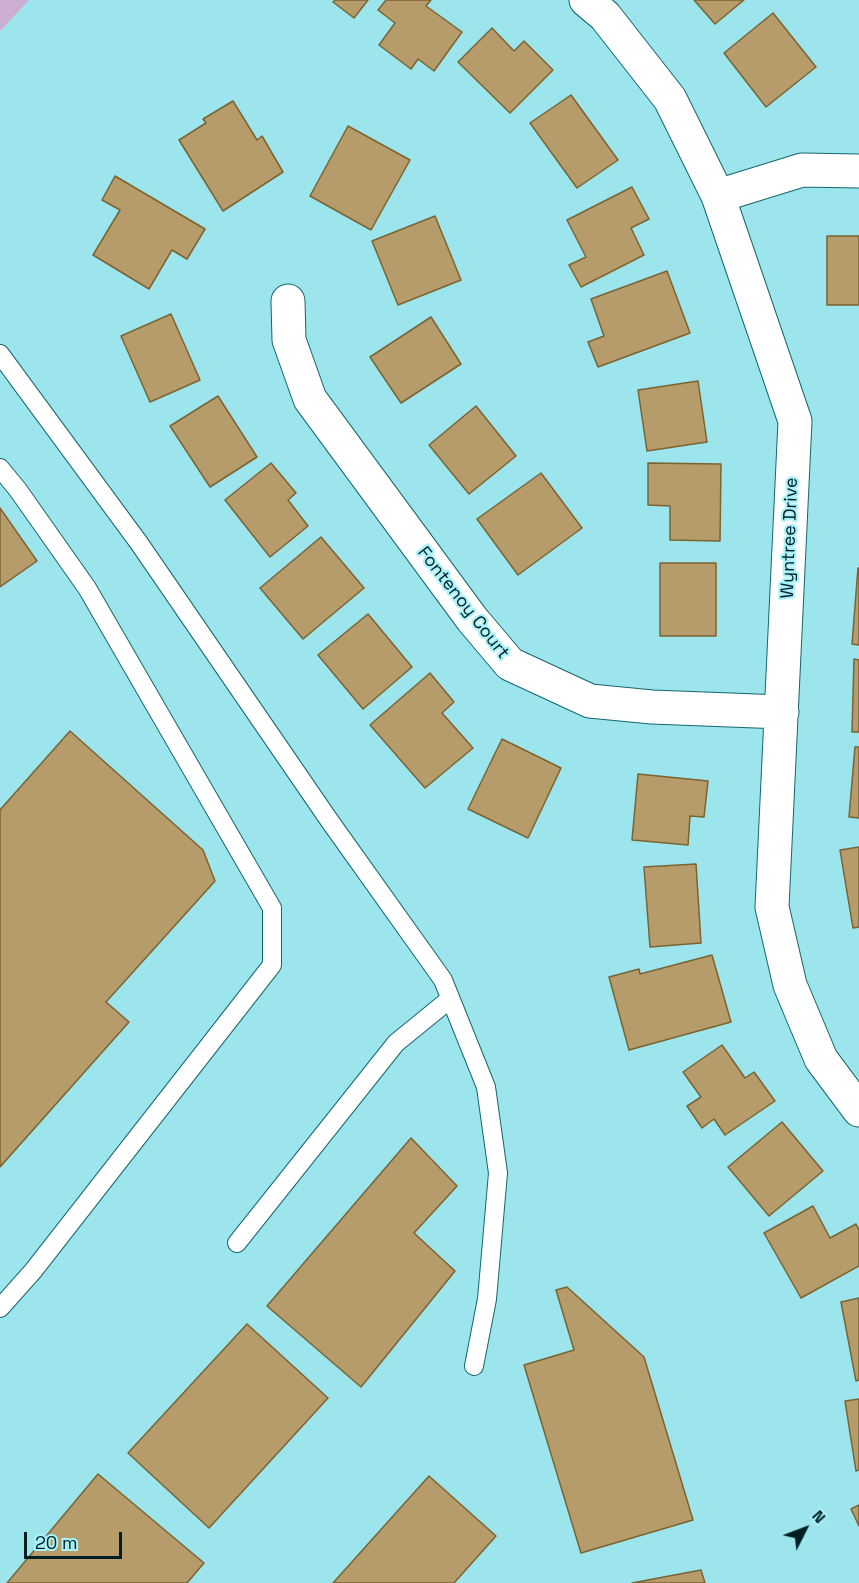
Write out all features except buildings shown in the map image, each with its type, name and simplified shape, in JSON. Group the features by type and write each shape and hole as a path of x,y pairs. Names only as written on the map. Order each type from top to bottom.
{"street":[{"name":"Wyntree Drive","path":"586,0 604,16 670,99 718,196 795,421 772,907 790,985 821,1059 859,1110"},
{"path":"718,196 802,170 859,171"},
{"name":"Fontenoy Court","path":"288,302 289,340 309,399 472,619 510,664 590,701 782,712"}],"lane":[{"path":"0,354 139,543 329,820 443,980 486,1087 498,1173 487,1299 474,1366"},
{"path":"0,468 87,588 272,908 272,965 33,1271 0,1308"},
{"path":"237,1243 396,1042 450,999"}],"shaded area":[{"path":"0,0 29,0 0,31"}]}
